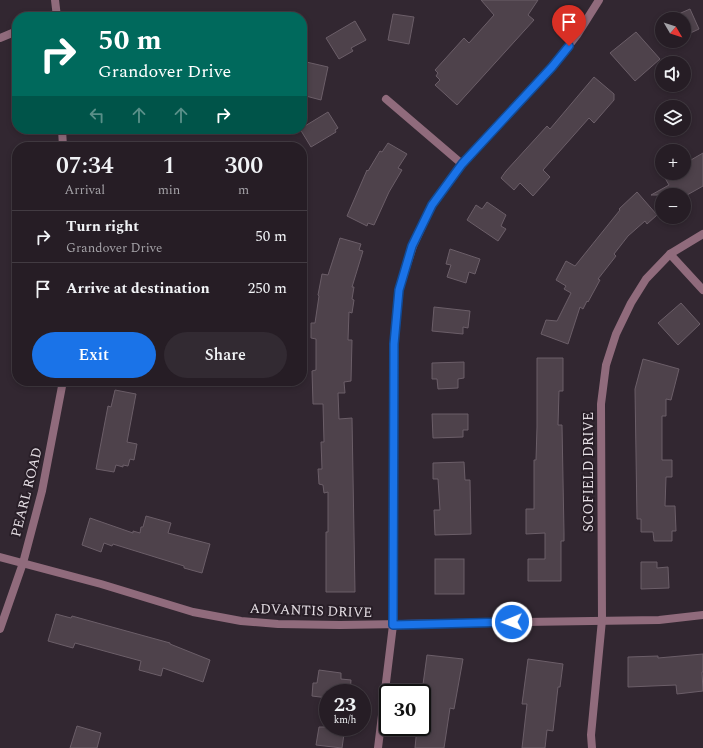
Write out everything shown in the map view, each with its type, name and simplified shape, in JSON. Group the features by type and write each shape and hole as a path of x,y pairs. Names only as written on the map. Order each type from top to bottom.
{"street":[{"path":"54,12 55,0"},
{"path":"378,748 393,625 394,344 399,290 412,246 432,205 462,164 552,67 577,35 599,0"},
{"path":"0,38 12,33"},
{"path":"386,98 462,164"},
{"name":"SCOFIELD DRIVE","path":"592,748 591,735 602,620 601,404 606,364 616,334 631,303 646,279 670,254 703,234"},
{"path":"670,254 703,290"},
{"name":"PEARL ROAD","path":"0,629 23,563 29,534 42,491 62,386"},
{"name":"ADVANTIS DRIVE","path":"0,557 193,612 241,621 278,624 393,625 659,620 703,615"}],"building":[{"path":"481,0 538,0 528,15 534,20 457,105 435,85 440,80 436,76 438,73 435,70 464,38 469,43 494,15"},
{"path":"690,9 699,29 691,33 691,12 683,12"},
{"path":"393,14 414,17 409,44 388,40"},
{"path":"355,21 366,40 351,48 353,51 339,59 326,38"},
{"path":"636,32 657,56 655,56 655,63 635,81 610,53"},
{"path":"307,62 328,67 321,100 307,96"},
{"path":"594,77 614,94 614,100 594,123 589,118 543,170 550,177 533,196 520,183 514,190 501,178 547,126 550,129"},
{"path":"328,112 338,128 335,130 336,132 311,147 303,134 307,134 307,125"},
{"path":"388,143 407,154 398,168 402,170 389,192 374,225 368,223 367,226 347,216 367,170 368,171 380,151 382,152"},
{"path":"703,153 703,186 691,193 691,188 664,188 669,185 666,180 691,180 691,160"},
{"path":"637,192 655,213 655,217 647,224 645,221 628,236 614,254 616,256 598,279 600,280 588,302 587,301 583,309 580,307 568,344 541,334 546,320 557,321 571,293 564,289 566,286 556,280 566,261 575,266 620,210 619,209"},
{"path":"487,202 506,215 501,226 506,229 498,241 467,220 476,205 482,209"},
{"path":"340,238 361,244 359,250 363,251 352,287 354,287 352,299 354,300 352,313 349,312 348,340 352,340 351,381 344,382 345,393 338,393 339,419 352,418 355,592 326,592 328,492 324,493 323,485 319,484 318,469 322,469 321,442 324,442 323,404 313,404 312,371 316,370 316,339 311,338 311,323 315,323 322,274 328,275"},
{"path":"450,249 480,259 475,274 469,272 466,283 447,277 451,265 446,264"},
{"path":"681,303 700,324 678,345 658,323"},
{"path":"434,307 470,311 468,328 463,327 463,334 432,331"},
{"path":"537,358 563,358 563,391 559,391 558,425 562,425 564,541 561,541 561,581 528,581 528,559 545,559 545,533 526,534 526,509 534,509 534,460 536,460 537,427"},
{"path":"643,359 679,369 671,400 666,399 666,416 662,416 662,460 672,460 672,477 666,477 665,506 675,506 676,531 672,531 672,541 654,541 653,532 641,532 641,519 637,519 635,389"},
{"path":"464,362 464,378 458,379 458,388 438,389 437,379 432,379 432,363"},
{"path":"115,390 136,394 127,442 137,444 134,460 130,459 128,466 123,465 123,467 116,465 114,472 96,469 108,406 111,407"},
{"path":"432,414 468,414 468,430 463,430 463,437 433,438"},
{"path":"464,462 465,480 470,480 471,534 435,535 434,510 440,510 438,479 433,479 433,463"},
{"path":"146,516 171,523 168,533 210,544 202,573 113,544 112,546 104,543 101,552 82,545 90,518 133,533 133,531 140,533"},
{"path":"435,559 464,559 464,594 435,594"},
{"path":"641,562 657,562 657,568 668,567 669,588 641,589"},
{"path":"56,614 71,618 72,616 170,643 210,660 203,682 163,668 161,676 139,670 141,661 75,643 73,648 48,641"},
{"path":"703,654 703,691 677,694 676,685 628,687 628,657 658,656 658,658"},
{"path":"427,655 463,659 454,709 450,708 444,748 415,748 416,736 431,736 431,684 423,684"},
{"path":"528,659 563,664 560,687 558,687 553,731 547,730 545,748 522,748 527,704 522,704"},
{"path":"319,670 341,673 341,679 351,680 351,684 319,684 319,697 312,696 313,683 317,683"},
{"path":"77,726 101,733 97,748 70,748"},
{"path":"319,727 319,736 344,736 342,748 316,745"}],"route":[{"path":"512,622 393,625 394,344 399,290 412,246 432,205 462,164 552,67 569,46"}]}
